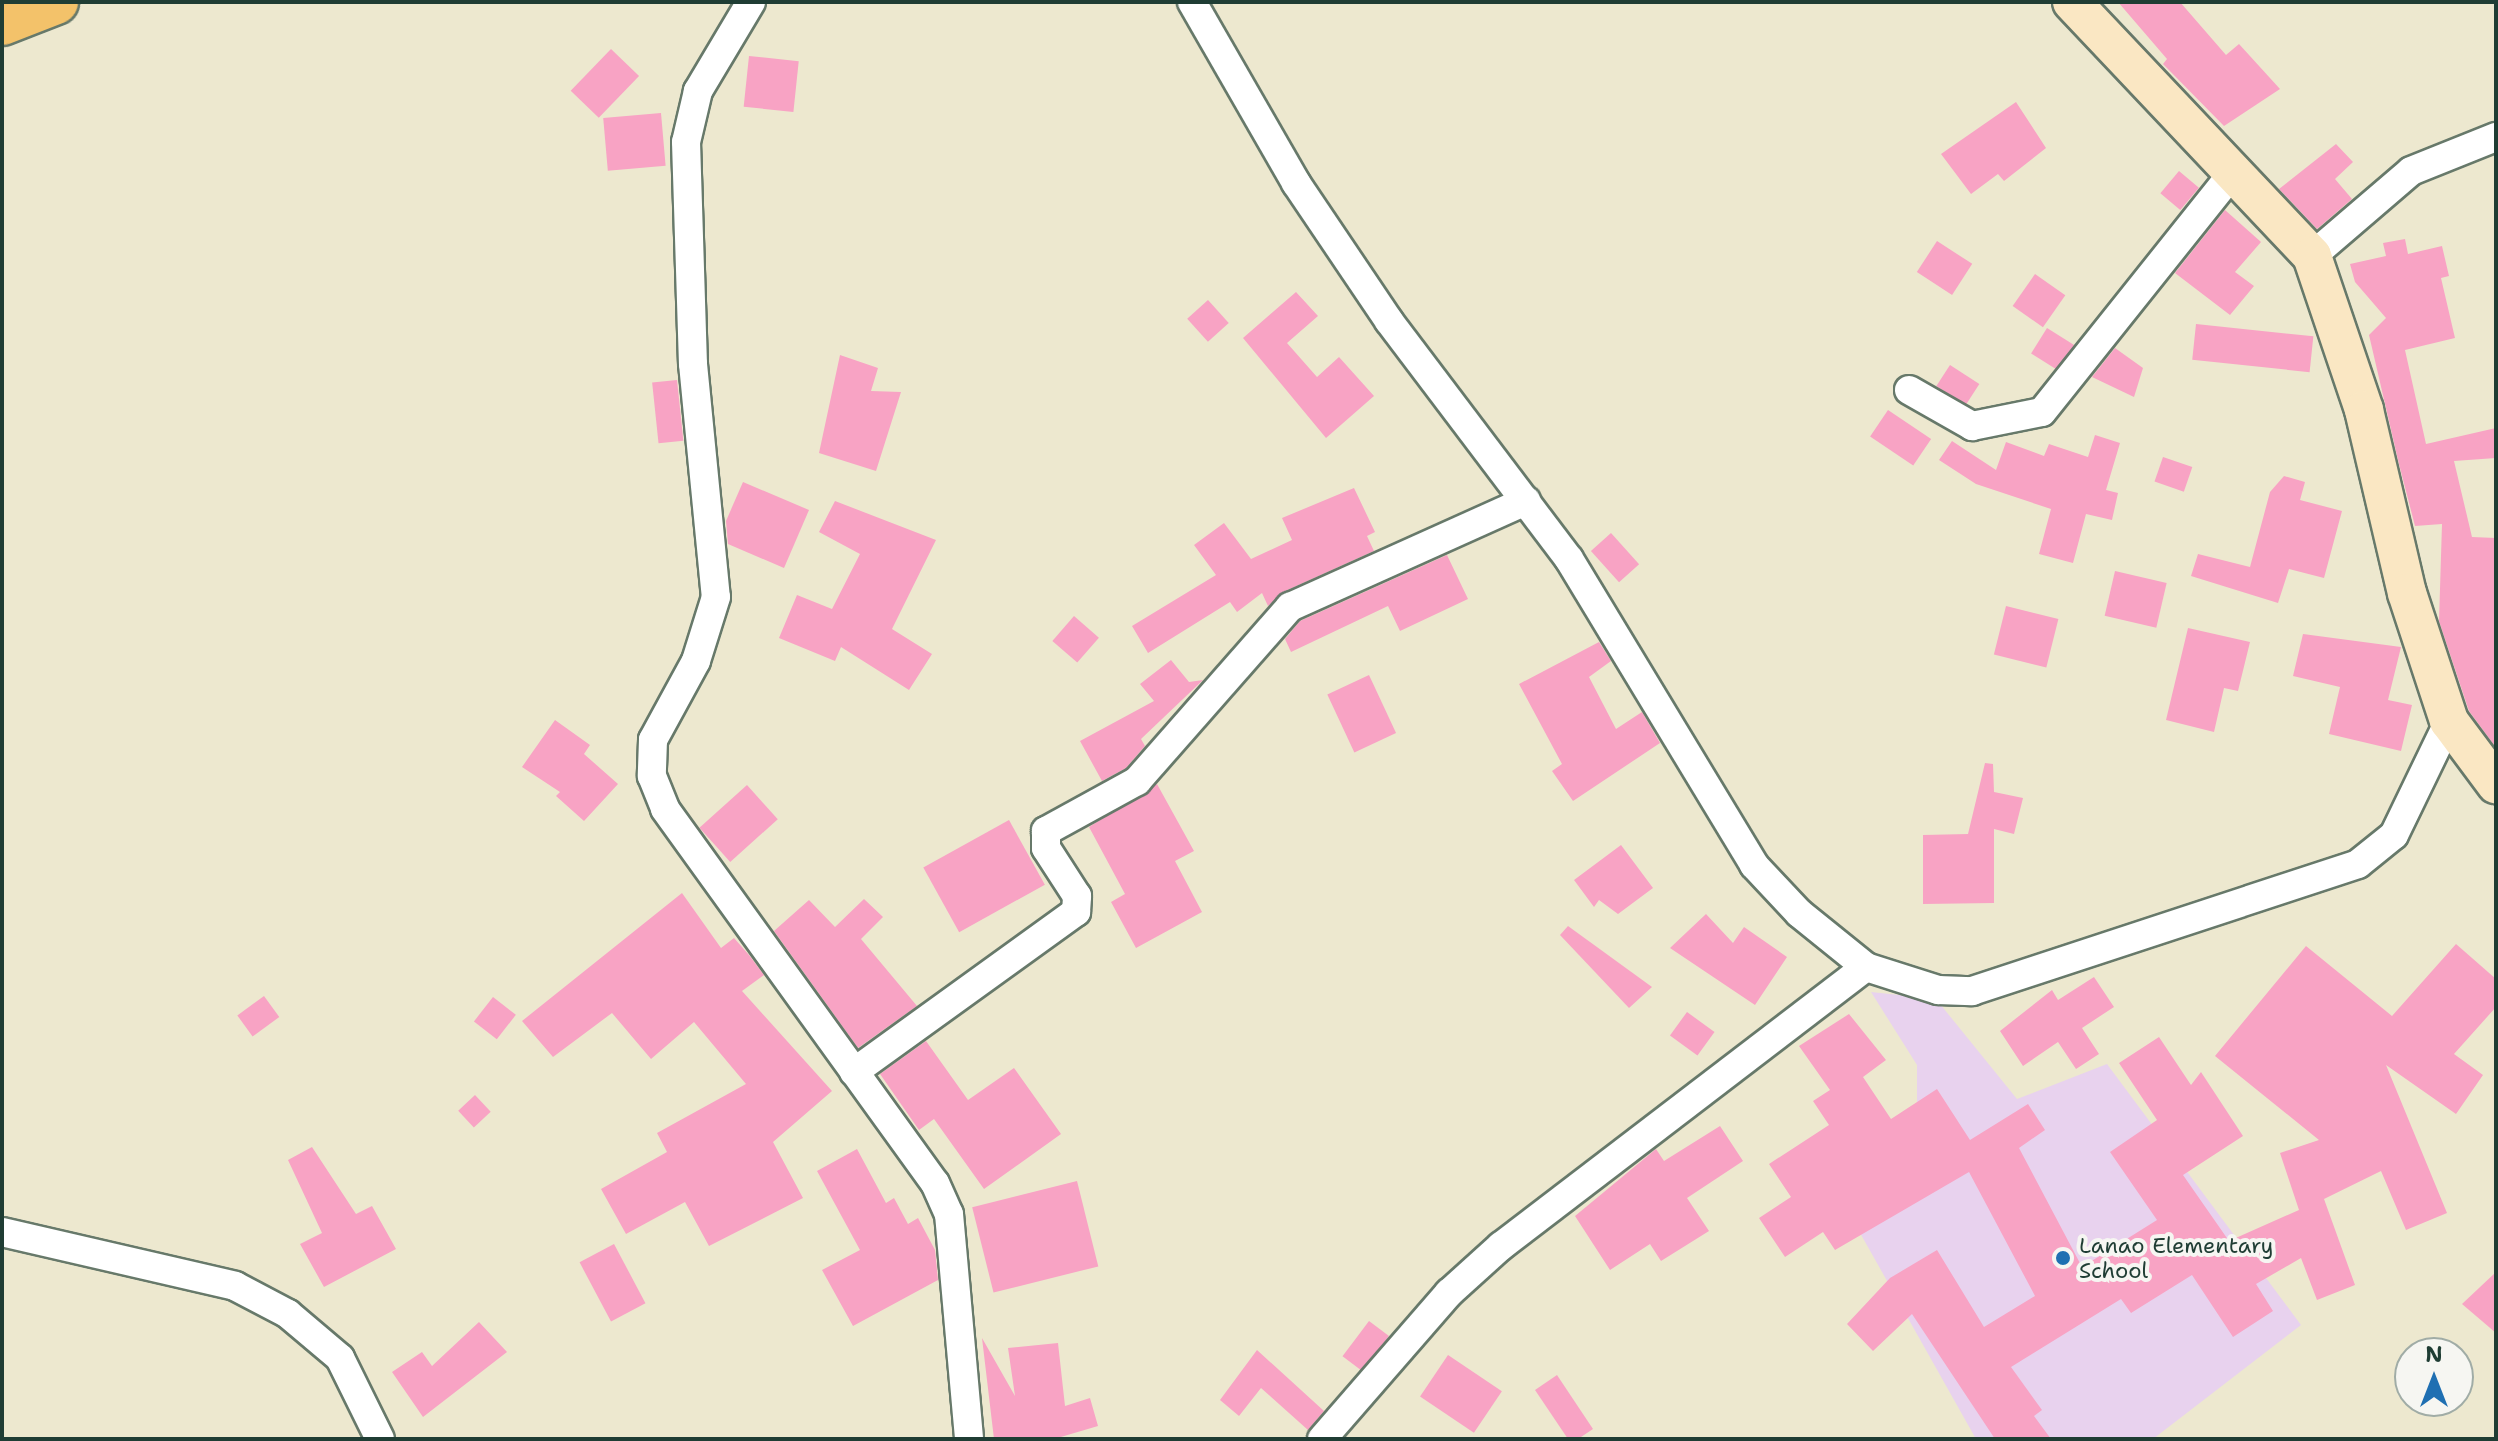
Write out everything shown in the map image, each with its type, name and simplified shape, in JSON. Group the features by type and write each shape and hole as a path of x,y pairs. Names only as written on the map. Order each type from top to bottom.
{"highway":[{"path":"2,23 52,3"}],"street":[{"path":"751,2 698,91 686,142 693,364 716,597 696,661 653,740 652,776 665,809 854,1072 949,1214 969,1439"},
{"path":"2072,2 2312,256 2364,410 2407,593 2449,721 2496,784"},
{"path":"1199,4 1313,208 1569,559 1754,865 1799,913 1866,967 1938,990 1972,991 2358,864 2394,835 2449,721"},
{"path":"2312,256 2411,171 2496,137"},
{"path":"1909,390 1972,426 2042,412 2233,173"},
{"path":"854,1072 1076,912 1077,896 1046,848 1046,831 1137,781 1290,607 1526,501"},
{"path":"1322,1439 1449,1293 1501,1246 1866,967"},
{"path":"2,1232 235,1286 288,1314 340,1358 380,1439"}],"shaded area":[{"name":"Lanao Elementary School","path":"1871,992 1936,999 2017,1099 2107,1064 2301,1325 2153,1439 1976,1439 1837,1192 1917,1142 1917,1065"}],"building":[{"path":"2118,2 2180,2 2226,55 2239,44 2280,89 2224,126 2163,64 2167,59"},
{"path":"611,49 639,76 599,118 571,91"},
{"path":"749,56 799,61 793,112 744,107"},
{"path":"2016,102 2046,148 2004,181 1998,174 1971,194 1941,154"},
{"path":"661,113 666,166 608,171 603,118"},
{"path":"2336,144 2353,162 2335,179 2352,199 2317,229 2279,189"},
{"path":"2179,171 2199,188 2180,210 2160,193"},
{"path":"2225,210 2261,242 2235,272 2254,286 2230,315 2175,273"},
{"path":"2405,239 2408,254 2442,246 2449,276 2441,278 2455,338 2405,350 2426,444 2496,428 2496,458 2454,461 2472,537 2496,538 2494,745 2469,711 2439,621 2442,524 2415,526 2399,464 2369,335 2386,318 2355,282 2350,264 2386,256 2383,243"},
{"path":"1937,241 1972,264 1952,295 1917,272"},
{"path":"2035,274 2065,295 2043,327 2013,306"},
{"path":"1296,292 1318,316 1287,343 1317,377 1339,357 1374,396 1326,438 1243,338"},
{"path":"1208,300 1229,323 1208,342 1187,319"},
{"path":"2196,324 2313,336 2310,372 2192,360"},
{"path":"2047,328 2074,345 2058,370 2031,353"},
{"path":"2115,348 2143,368 2134,397 2092,377"},
{"path":"840,355 878,368 871,391 901,392 876,471 819,453"},
{"path":"1950,365 1979,384 1966,405 1936,386"},
{"path":"677,380 683,441 659,443 652,383"},
{"path":"1888,410 1931,439 1913,466 1870,437"},
{"path":"2095,435 2120,443 2106,490 2118,493 2112,520 2086,514 2073,563 2039,554 2051,509 1976,484 1939,460 1952,441 1996,470 2006,442 2044,456 2049,444 2088,457"},
{"path":"2163,457 2192,467 2184,492 2155,482"},
{"path":"2284,476 2305,482 2300,500 2342,511 2324,578 2289,569 2278,603 2191,576 2198,554 2250,567 2270,492"},
{"path":"743,482 809,510 784,568 728,544 726,521"},
{"path":"1354,488 1375,532 1367,536 1374,551 1283,592 1268,606 1262,593 1237,612 1230,602 1148,653 1132,626 1216,575 1194,545 1224,523 1251,559 1292,540 1282,518"},
{"path":"835,501 936,540 892,629 932,654 909,690 841,647 835,661 779,638 797,595 832,609 860,554 819,532"},
{"path":"1611,533 1639,564 1619,582 1591,551"},
{"path":"1447,555 1468,599 1400,631 1388,606 1291,652 1285,639 1300,621"},
{"path":"2115,571 2167,583 2156,628 2105,616"},
{"path":"2006,606 2058,619 2046,668 1994,655"},
{"path":"1074,616 1099,638 1077,663 1052,641"},
{"path":"2188,628 2250,642 2238,691 2224,688 2214,732 2166,720"},
{"path":"2303,634 2401,647 2388,700 2412,705 2401,751 2329,734 2340,687 2293,676"},
{"path":"1599,642 1611,661 1589,677 1616,729 1642,712 1660,743 1573,801 1552,771 1562,764 1519,684"},
{"path":"1171,660 1189,682 1203,680 1141,739 1145,746 1126,768 1102,781 1080,741 1154,701 1140,684"},
{"path":"1369,675 1396,733 1354,752 1327,694"},
{"path":"555,720 590,745 584,754 618,784 584,821 556,796 560,792 522,767"},
{"path":"1985,763 1993,764 1994,792 2023,798 2014,834 1994,829 1994,903 1923,904 1923,835 1968,834"},
{"path":"1157,784 1194,851 1175,861 1202,912 1136,948 1111,902 1125,894 1089,827"},
{"path":"747,785 778,819 730,862 699,828"},
{"path":"1009,820 1045,885 959,932 923,868"},
{"path":"1621,845 1653,888 1618,914 1599,900 1594,907 1574,880"},
{"path":"682,893 721,948 734,938 749,955 764,975 742,991 832,1091 773,1142 803,1198 709,1246 685,1202 626,1234 601,1189 667,1152 657,1133 746,1084 694,1022 651,1059 612,1013 553,1057 522,1021"},
{"path":"864,899 883,917 861,939 917,1006 858,1048 774,931 809,900 835,927"},
{"path":"1706,914 1733,943 1744,927 1787,957 1755,1005 1670,948"},
{"path":"1568,926 1652,987 1629,1008 1560,935"},
{"path":"2456,944 2496,979 2496,1007 2454,1054 2483,1075 2456,1114 2386,1065 2447,1213 2406,1230 2381,1171 2324,1199 2355,1285 2317,1300 2301,1258 2256,1284 2273,1311 2233,1337 2192,1275 2131,1313 2121,1299 2011,1367 2042,1410 2034,1416 2051,1439 1995,1439 1912,1314 1873,1351 1847,1324 1890,1278 1937,1250 1984,1327 2035,1296 1969,1172 1835,1250 1823,1232 1785,1257 1759,1218 1791,1197 1769,1164 1829,1125 1813,1101 1830,1090 1799,1046 1849,1014 1886,1060 1863,1077 1891,1119 1937,1089 1970,1140 2028,1104 2045,1130 2019,1148 2082,1267 2157,1220 2110,1152 2157,1120 2119,1063 2159,1037 2191,1085 2201,1072 2243,1136 2183,1175 2229,1241 2299,1210 2280,1153 2319,1140 2215,1056 2306,946 2392,1016"},
{"path":"2094,977 2114,1007 2082,1028 2099,1054 2076,1069 2058,1042 2023,1066 2000,1031 2052,990 2058,1000"},
{"path":"264,996 279,1017 253,1036 237,1015"},
{"path":"493,997 516,1015 497,1039 474,1021"},
{"path":"1687,1012 1715,1032 1697,1055 1670,1035"},
{"path":"926,1041 968,1100 1014,1068 1061,1134 984,1189 934,1119 919,1130 880,1074"},
{"path":"475,1095 491,1112 474,1128 458,1111"},
{"path":"1720,1126 1743,1161 1687,1198 1709,1231 1661,1261 1650,1244 1610,1270 1575,1216 1656,1149 1664,1161"},
{"path":"312,1147 356,1214 372,1206 396,1249 324,1287 300,1244 322,1233 288,1160"},
{"path":"857,1149 886,1203 894,1198 908,1224 918,1218 935,1250 938,1280 853,1326 822,1270 860,1250 817,1171"},
{"path":"1077,1181 1098,1266 993,1293 972,1207"},
{"path":"614,1244 645,1303 611,1321 580,1262"},
{"path":"2496,1272 2496,1333 2462,1304"},
{"path":"1369,1321 1389,1336 1362,1371 1343,1356"},
{"path":"479,1322 507,1352 423,1417 392,1372 422,1352 432,1366"},
{"path":"982,1338 1015,1396 1008,1348 1058,1343 1065,1406 1090,1398 1098,1426 1054,1439 994,1439"},
{"path":"1257,1350 1324,1411 1308,1430 1261,1388 1239,1416 1220,1400"},
{"path":"1448,1355 1502,1391 1474,1433 1420,1396"},
{"path":"1557,1375 1593,1429 1578,1439 1568,1439 1535,1390"}],"place":[{"name":"Lanao Elementary School","path":"2063,1258"}]}
